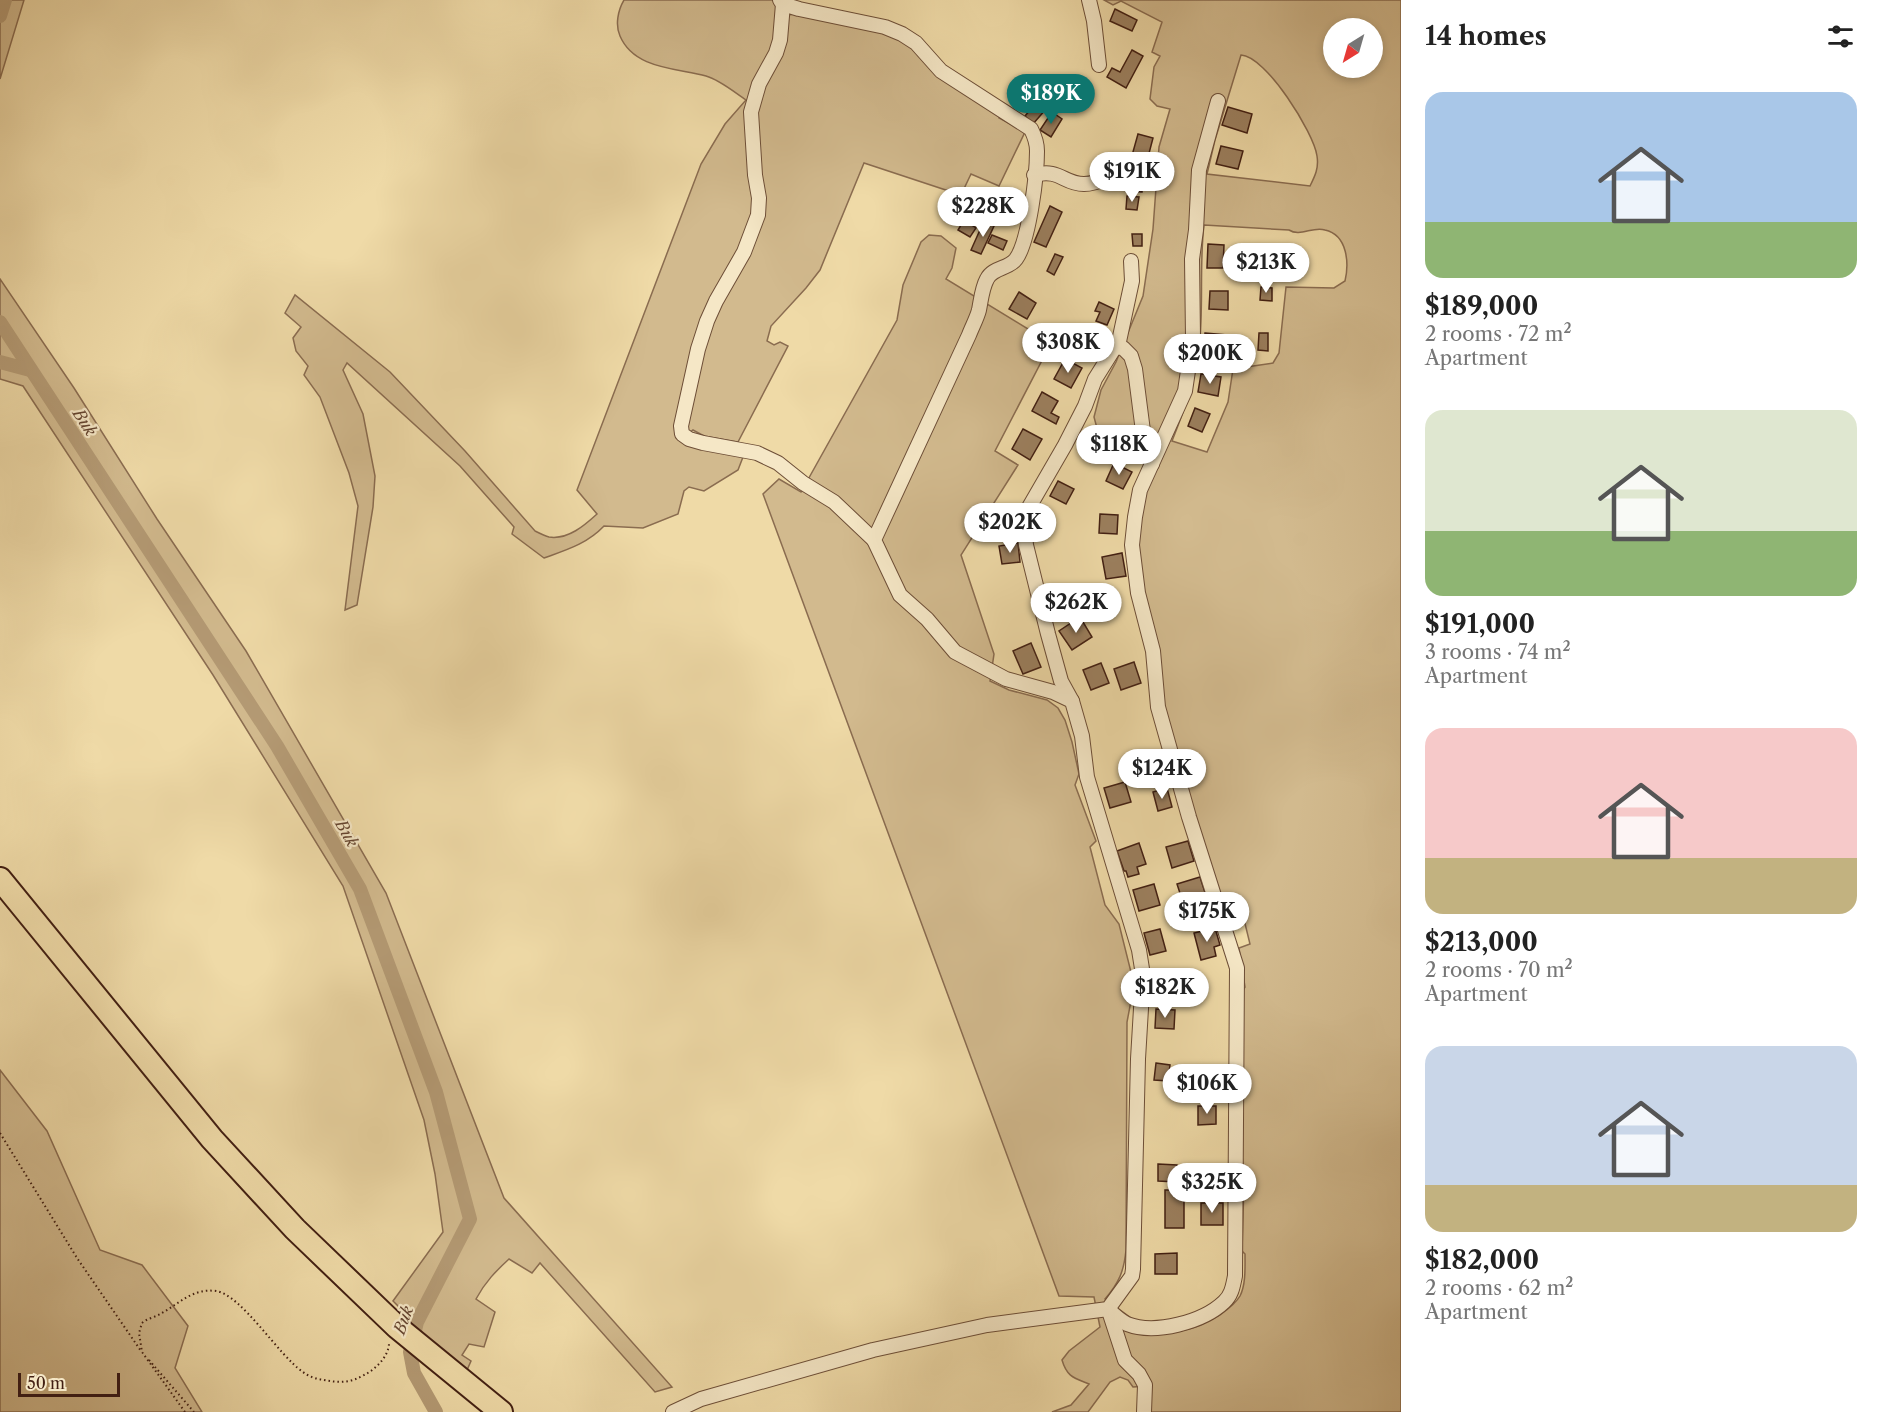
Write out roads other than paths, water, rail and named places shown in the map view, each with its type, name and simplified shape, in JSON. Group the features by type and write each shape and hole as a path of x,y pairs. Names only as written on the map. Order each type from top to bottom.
{"main road":[{"path":"0,879 212,1139 295,1229 393,1324 501,1412"}],"street":[{"path":"1089,0 1099,65"},
{"path":"874,540 969,336 989,275 1013,263 1022,249 1037,152 1036,139 1031,129 940,70 916,43 885,27 799,9 781,2 780,40 776,53 759,84 751,112 755,175 759,198 758,215 744,252 707,321 698,349 681,426 682,434 689,439 703,443 757,453 778,463 803,483 834,502 874,540 900,595 927,619 955,652 1006,679 1053,692 1072,701"},
{"path":"1108,1310 1119,1320 1138,1327 1170,1327 1186,1324 1225,1302 1231,1293 1235,1276 1237,968 1158,707 1153,651 1138,593 1132,545 1140,490 1185,391 1192,337 1192,259 1199,170 1218,101"},
{"path":"1034,175 1045,172 1055,173 1082,184 1116,175"},
{"path":"1118,346 1132,281 1131,261"},
{"path":"1118,346 1131,356 1135,369 1144,439 1152,464"},
{"path":"673,1412 700,1399 873,1350 987,1325 1108,1310 1132,1276 1138,1059 1143,975 1139,950 1087,777 1082,736 1072,701 1061,681 1048,634 1026,545 1024,525 1028,509 1065,445 1085,406 1095,379 1112,349 1118,346"},
{"path":"1108,1310 1125,1360 1139,1374 1145,1385 1144,1412"}],"waterway":[{"name":"Buk","path":"0,16 5,0"},
{"name":"Buk","path":"0,322 277,746 360,889 436,1092 470,1219 417,1322 410,1352 414,1373 436,1412"},
{"path":"0,362 30,370"}]}
